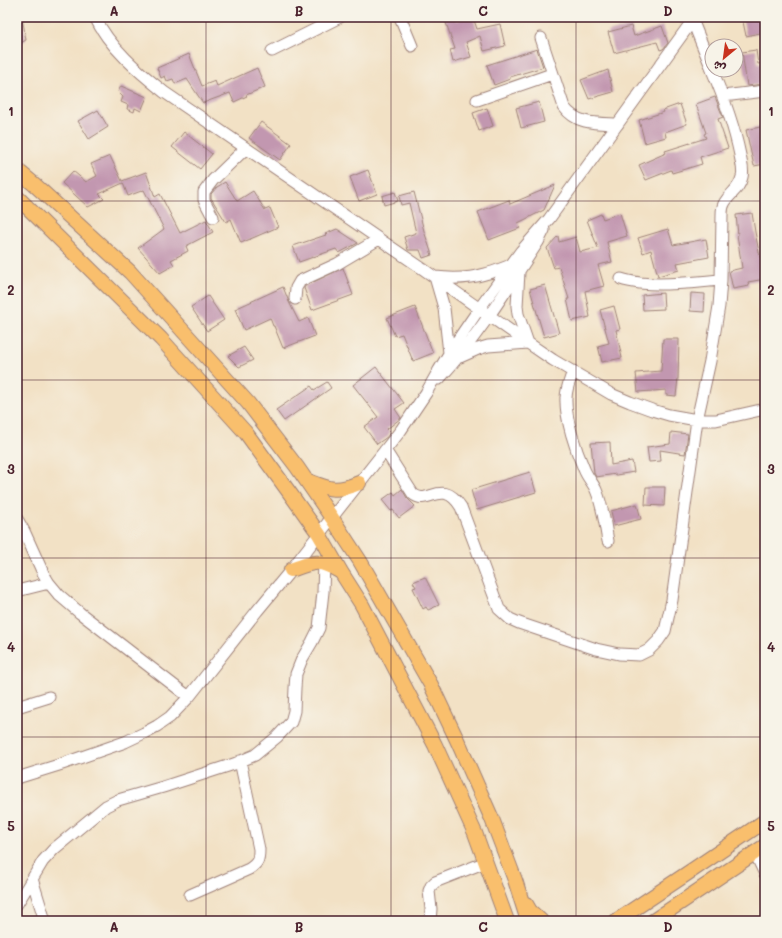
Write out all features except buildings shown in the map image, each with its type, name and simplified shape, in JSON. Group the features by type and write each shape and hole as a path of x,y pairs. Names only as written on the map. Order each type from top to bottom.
{"main road":[{"path":"17,170 130,272 248,403 306,480 360,561 431,685 492,819 523,899 530,911 541,921"},
{"path":"17,197 161,339 246,433 319,534 362,605 435,745 475,833 507,921"},
{"path":"306,480 327,488 336,489 359,483"},
{"path":"291,570 308,563 318,562 324,563 341,572"},
{"path":"616,921 765,821"},
{"path":"653,921 760,850"},
{"path":"515,880 528,921"}],"street":[{"path":"95,17 111,42 145,77 164,92 435,277 528,343 611,394 670,415 697,420 716,420 765,409"},
{"path":"272,51 340,17"},
{"path":"400,17 412,46"},
{"path":"693,18 704,48"},
{"path":"17,778 125,742 157,726 170,717 189,697 401,430 426,393 439,370 489,316 525,247 549,219 693,18"},
{"path":"540,38 564,107 568,113 575,118 592,123 618,124"},
{"path":"477,100 552,74"},
{"path":"385,450 413,494 421,498 439,493 446,493 457,500 461,507 499,609 504,614 519,623 596,649 619,654 639,655 649,650 658,641 665,631 672,600 697,420 710,361 719,306 721,280 721,222 723,206 737,189 743,173 730,115 715,78"},
{"path":"723,96 765,91"},
{"path":"213,217 204,200 204,192 213,180 246,148"},
{"path":"295,299 296,288 300,281 337,264 379,239"},
{"path":"435,277 452,279 474,277 515,268"},
{"path":"453,355 479,309 515,268"},
{"path":"515,268 518,314 528,343"},
{"path":"435,277 444,308 453,355"},
{"path":"621,279 643,283 674,284 721,280"},
{"path":"453,355 488,346 528,343"},
{"path":"572,371 566,396 566,406 572,435 584,469 596,489 600,500 608,541"},
{"path":"17,519 43,573 49,583 60,595 80,613 189,697"},
{"path":"17,904 43,861 54,849 106,806 118,800 163,787 255,755 277,737 291,722 294,711 294,688 296,674 302,659 319,628 323,592 324,563"},
{"path":"17,591 49,583"},
{"path":"17,707 49,697"},
{"path":"190,896 249,869 255,865 259,859 259,849 240,761"},
{"path":"760,850 765,874"},
{"path":"430,921 431,909 429,891 431,886 435,882 486,862"},
{"path":"32,879 45,921"}]}
